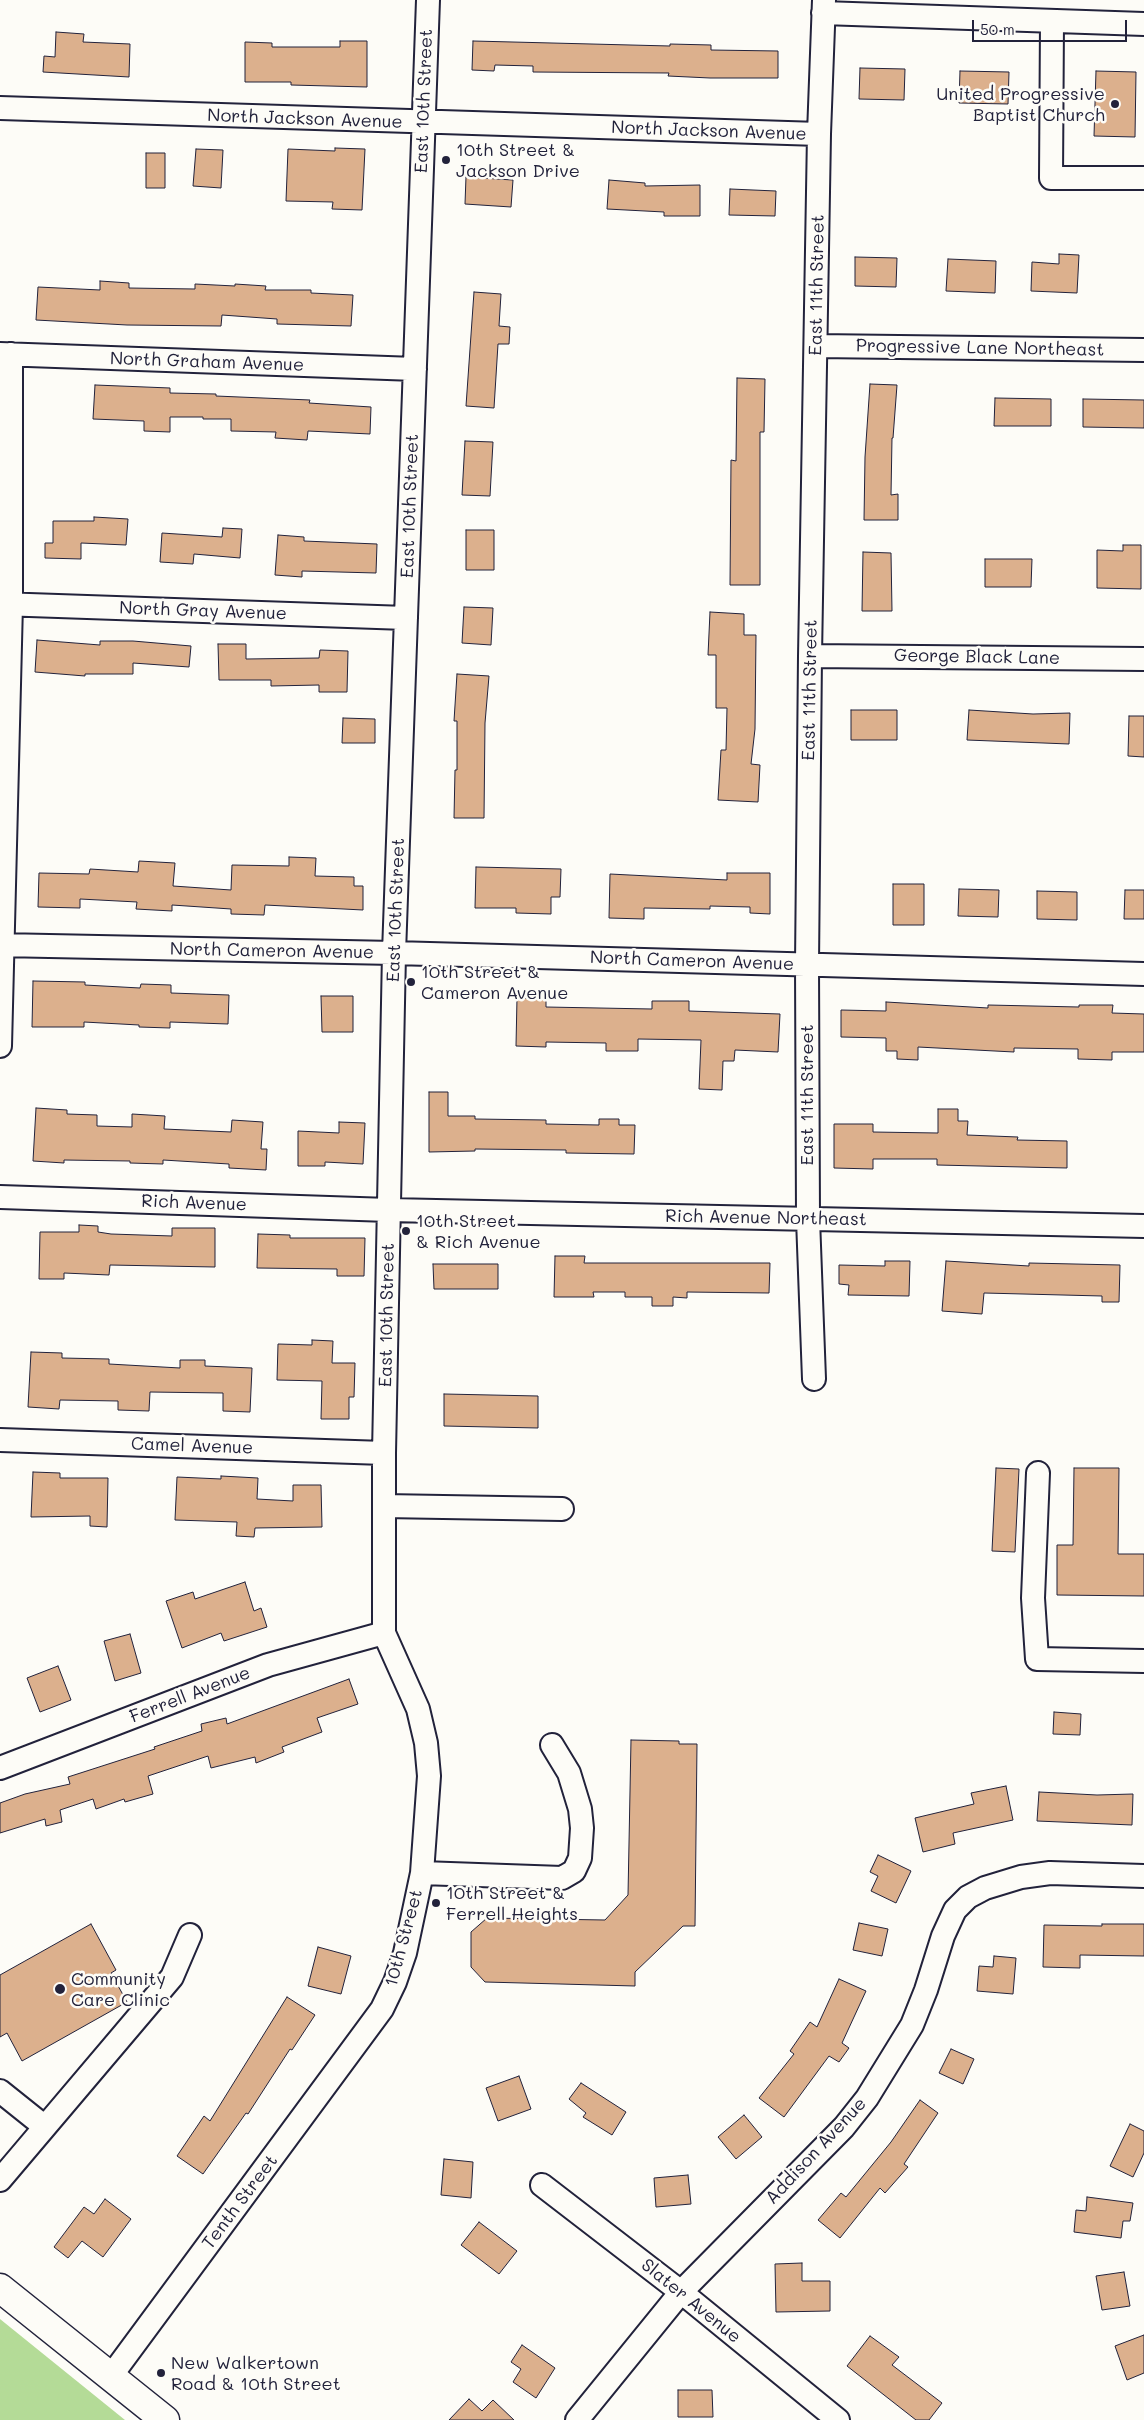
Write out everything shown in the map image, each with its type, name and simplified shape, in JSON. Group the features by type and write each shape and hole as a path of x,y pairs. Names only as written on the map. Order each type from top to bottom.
{"main road":[{"path":"0,2288 165,2420"}],"street":[{"name":"East 10th Street","path":"422,1873 429,1776 426,1743 418,1709 384,1633 384,1452 394,953 428,0"},
{"path":"824,6 1052,21 1144,24"},
{"name":"East 11th Street","path":"814,1379 808,1219 807,964 819,134 824,6"},
{"path":"1052,21 1051,178 1144,178"},
{"name":"North Jackson Avenue","path":"0,108 424,123 819,134"},
{"name":"Progressive Lane Northeast","path":"816,346 1144,350"},
{"path":"0,1046 6,354"},
{"name":"North Graham Avenue","path":"6,354 415,369"},
{"name":"North Gray Avenue","path":"5,604 406,618"},
{"name":"George Black Lane","path":"810,656 1144,659"},
{"name":"North Cameron Avenue","path":"1,945 394,953 1144,974"},
{"name":"Rich Avenue","path":"0,1197 388,1210"},
{"name":"Rich Avenue Northeast","path":"388,1210 1144,1226"},
{"name":"Camel Avenue","path":"0,1440 384,1452"},
{"path":"1038,1473 1033,1598 1037,1659 1144,1660"},
{"path":"384,1506 562,1509"},
{"name":"Ferrell Avenue","path":"0,1768 268,1665 384,1633"},
{"path":"422,1873 562,1878 574,1871 580,1858 582,1828 580,1809 569,1773 552,1745"},
{"name":"10th Street","path":"370,2028 382,2009 397,1975 404,1953 422,1873"},
{"name":"Addison Avenue","path":"577,2420 681,2292 844,2127 868,2098 912,2025 926,1990 943,1936 956,1910 968,1896 985,1888 1021,1877 1050,1873 1144,1876"},
{"path":"1,2177 172,1977 190,1936"},
{"name":"Tenth Street","path":"110,2376 370,2028"},
{"path":"0,2091 45,2127"},
{"name":"Slater Avenue","path":"542,2185 681,2292 838,2420"}],"green space":[{"path":"0,2319 125,2420 0,2420"}],"building":[{"path":"56,32 84,34 83,42 130,44 129,77 43,72 44,56 55,57"},
{"path":"340,41 367,41 367,87 291,85 291,82 245,82 245,42 272,43 272,47 340,47"},
{"path":"473,41 670,46 670,44 711,45 711,50 778,51 778,78 668,76 669,73 533,72 533,66 495,65 494,71 472,70"},
{"path":"860,68 905,69 904,100 859,99"},
{"path":"960,71 1009,72 1008,104 959,103"},
{"name":"United Progressive Baptist Church","path":"1096,71 1136,72 1135,137 1094,136"},
{"path":"335,148 365,149 362,210 332,209 333,202 286,201 288,149 335,151"},
{"path":"196,149 223,150 221,188 193,186"},
{"path":"146,153 165,153 165,188 146,188"},
{"path":"466,177 513,180 511,207 465,204"},
{"path":"609,180 645,183 645,186 700,185 700,216 664,216 664,212 607,209"},
{"path":"730,189 776,191 775,216 729,215"},
{"path":"1059,254 1079,255 1077,293 1031,291 1032,262 1059,264"},
{"path":"855,257 897,258 896,287 855,286"},
{"path":"948,259 996,261 995,293 946,291"},
{"path":"100,281 129,283 129,288 195,289 195,284 235,286 235,284 266,286 265,290 311,290 311,293 353,295 351,326 277,324 277,319 222,315 221,326 127,325 36,320 38,287 100,290"},
{"path":"474,292 501,294 499,326 510,327 509,344 498,344 494,408 466,406"},
{"path":"737,378 765,379 764,432 760,432 760,585 730,585 731,460 736,461"},
{"path":"870,384 897,385 892,438 891,495 898,494 898,520 864,520 865,457"},
{"path":"95,385 170,388 170,393 310,400 309,403 371,407 370,434 308,431 307,440 275,438 276,432 231,431 231,419 203,419 203,417 170,417 170,432 144,431 144,421 93,419"},
{"path":"995,398 1051,399 1051,426 994,426"},
{"path":"1083,399 1144,400 1144,428 1083,427"},
{"path":"465,441 493,442 490,496 462,495"},
{"path":"94,517 128,519 126,545 81,543 81,559 45,558 45,543 53,543 53,521 94,521"},
{"path":"223,528 242,529 240,558 194,554 193,564 160,562 162,533 222,537"},
{"path":"466,530 494,530 494,570 466,570"},
{"path":"278,535 304,537 304,541 377,544 376,573 302,571 302,577 275,575"},
{"path":"1123,545 1141,545 1141,589 1097,588 1097,550 1123,551"},
{"path":"863,552 891,553 892,611 862,611"},
{"path":"985,559 1032,559 1031,587 985,587"},
{"path":"464,607 493,608 491,645 462,643"},
{"path":"710,612 744,614 744,635 756,635 755,729 751,764 760,765 758,802 718,800 721,750 726,750 727,708 716,708 716,655 708,655"},
{"path":"37,640 100,645 100,641 133,641 191,646 189,667 133,663 133,674 85,674 85,676 35,672"},
{"path":"218,644 246,644 246,659 319,658 320,650 348,651 347,692 319,692 319,685 271,686 271,680 219,680"},
{"path":"457,674 489,676 485,723 484,818 454,818 455,770 457,770 457,721 454,721"},
{"path":"851,710 897,710 897,740 851,740"},
{"path":"969,710 1033,714 1070,713 1069,744 967,740"},
{"path":"1129,716 1144,716 1144,757 1128,756"},
{"path":"343,718 375,719 375,743 342,743"},
{"path":"289,857 316,858 315,876 354,877 354,886 363,886 363,910 265,905 264,915 231,914 231,909 172,905 172,911 136,909 137,902 80,899 80,908 38,907 39,873 89,874 90,869 138,872 139,861 175,863 173,886 231,890 232,865 289,866"},
{"path":"476,867 561,869 560,897 551,897 551,914 516,913 516,908 475,908"},
{"path":"727,873 770,873 770,914 750,913 750,907 710,906 710,909 644,908 644,919 609,918 610,874 727,880"},
{"path":"893,884 924,884 924,925 893,925"},
{"path":"959,889 999,890 998,917 958,916"},
{"path":"1125,890 1144,890 1144,919 1124,919"},
{"path":"1037,891 1077,892 1077,920 1037,919"},
{"path":"33,981 85,982 85,985 140,988 141,984 171,985 171,993 229,995 228,1024 170,1022 170,1028 84,1022 84,1027 32,1027"},
{"path":"321,996 353,996 353,1032 322,1032"},
{"path":"517,998 546,999 546,1007 652,1009 652,1001 689,1001 689,1011 780,1014 778,1052 735,1050 734,1061 723,1061 722,1090 699,1089 701,1040 638,1039 638,1051 606,1051 606,1043 546,1042 546,1047 516,1046"},
{"path":"886,1002 988,1008 988,1005 1079,1007 1079,1005 1113,1005 1112,1013 1144,1014 1144,1052 1112,1052 1112,1060 1078,1059 1078,1049 1014,1048 1014,1052 918,1047 918,1060 897,1059 897,1051 886,1051 886,1038 841,1037 841,1010 886,1011"},
{"path":"429,1092 448,1092 448,1116 475,1116 475,1119 546,1120 546,1124 599,1125 599,1119 619,1119 619,1125 635,1125 634,1154 566,1153 566,1150 475,1149 475,1151 429,1152"},
{"path":"36,1108 67,1110 67,1114 97,1115 97,1126 132,1127 132,1114 165,1116 164,1129 231,1132 232,1120 263,1122 261,1149 267,1149 266,1170 229,1168 229,1164 163,1160 163,1164 130,1163 130,1161 64,1160 64,1163 33,1161"},
{"path":"938,1109 958,1109 958,1121 968,1121 967,1135 1018,1137 1017,1140 1067,1141 1067,1168 937,1165 937,1159 873,1159 873,1169 834,1168 834,1124 873,1124 873,1132 938,1133"},
{"path":"339,1122 365,1123 363,1164 325,1162 325,1166 298,1166 298,1131 339,1133"},
{"path":"79,1225 98,1226 98,1232 111,1234 172,1236 172,1228 215,1228 215,1267 110,1265 109,1275 64,1273 64,1279 39,1279 40,1232 79,1232"},
{"path":"258,1234 290,1235 290,1238 365,1238 364,1276 337,1276 337,1269 257,1268"},
{"path":"555,1256 585,1256 584,1263 770,1263 769,1293 687,1292 687,1298 673,1297 673,1306 652,1306 652,1297 625,1297 625,1292 593,1292 594,1297 554,1297"},
{"path":"885,1261 910,1261 909,1296 848,1295 849,1285 839,1284 839,1265 885,1266"},
{"path":"946,1261 1029,1266 1029,1263 1120,1265 1119,1302 1102,1302 1102,1296 984,1293 982,1314 942,1311"},
{"path":"433,1264 498,1264 498,1289 434,1289"},
{"path":"312,1340 333,1341 332,1363 355,1363 354,1397 349,1397 349,1419 321,1419 322,1381 277,1380 278,1344 312,1345"},
{"path":"31,1352 62,1353 62,1358 109,1359 109,1364 180,1368 180,1360 205,1360 205,1366 252,1368 250,1412 223,1411 223,1393 150,1392 149,1411 118,1410 118,1401 60,1400 59,1409 28,1407"},
{"path":"444,1394 538,1396 538,1428 444,1426"},
{"path":"996,1468 1019,1469 1015,1552 992,1551"},
{"path":"1074,1468 1119,1468 1118,1554 1144,1554 1144,1596 1057,1595 1057,1545 1073,1545"},
{"path":"33,1472 60,1473 60,1478 108,1478 107,1527 90,1526 90,1516 31,1517"},
{"path":"221,1476 258,1478 257,1499 293,1501 293,1485 321,1485 322,1527 255,1528 254,1537 236,1536 237,1522 175,1520 177,1477 221,1479"},
{"path":"245,1582 254,1611 261,1608 267,1627 224,1641 221,1633 182,1648 166,1601 193,1592 195,1599"},
{"path":"130,1634 141,1673 115,1681 104,1641"},
{"path":"58,1666 71,1700 40,1712 27,1678"},
{"path":"349,1679 358,1704 317,1718 322,1732 282,1747 284,1752 256,1763 255,1757 211,1768 208,1756 148,1776 153,1794 125,1802 124,1799 96,1809 93,1799 60,1810 62,1822 46,1826 45,1819 0,1833 0,1803 25,1794 70,1784 68,1777 155,1749 154,1747 202,1731 201,1724 226,1718 227,1724"},
{"path":"1054,1712 1081,1714 1080,1735 1053,1734"},
{"path":"631,1740 679,1741 679,1744 697,1744 695,1926 683,1926 635,1972 635,1986 485,1982 471,1967 471,1932 487,1918 605,1920 628,1895"},
{"path":"1006,1786 1013,1820 953,1833 955,1844 923,1852 915,1818 974,1804 971,1793"},
{"path":"1039,1792 1097,1795 1133,1794 1132,1825 1037,1821"},
{"path":"878,1855 911,1871 896,1903 871,1891 878,1876 870,1872"},
{"path":"859,1923 888,1929 882,1956 853,1950"},
{"name":"Community Care Clinic","path":"91,1924 116,1970 111,1973 127,2002 22,2061 7,2033 0,2037 0,1975"},
{"path":"1102,1924 1144,1924 1144,1956 1080,1955 1080,1968 1043,1967 1044,1925 1102,1926"},
{"path":"318,1947 351,1956 341,1994 308,1986"},
{"path":"994,1956 1016,1958 1013,1994 977,1991 979,1966 993,1967"},
{"path":"839,1979 866,1991 842,2043 849,2048 839,2062 829,2056 784,2117 759,2098 794,2054 790,2051 810,2022 817,2027"},
{"path":"287,1997 315,2015 292,2050 290,2049 248,2114 246,2113 203,2174 177,2156 204,2116 210,2121"},
{"path":"951,2049 974,2059 963,2084 939,2073"},
{"path":"519,2076 531,2109 498,2121 486,2088"},
{"path":"581,2083 626,2112 612,2135 583,2117 586,2113 569,2099"},
{"path":"920,2100 938,2113 904,2164 908,2167 885,2193 880,2188 840,2238 818,2220 841,2193 846,2197 891,2142"},
{"path":"744,2115 762,2137 736,2159 718,2137"},
{"path":"1130,2124 1144,2131 1144,2153 1133,2177 1110,2166"},
{"path":"444,2159 473,2162 471,2198 441,2195"},
{"path":"688,2175 691,2204 656,2207 654,2178"},
{"path":"1087,2197 1133,2203 1130,2221 1123,2221 1121,2238 1074,2232 1076,2210 1086,2211"},
{"path":"105,2199 131,2219 103,2257 82,2241 68,2258 54,2247 84,2207 94,2214"},
{"path":"479,2222 517,2251 499,2274 461,2245"},
{"path":"802,2263 802,2281 830,2281 830,2311 776,2312 775,2264"},
{"path":"1124,2272 1130,2306 1102,2310 1096,2276"},
{"path":"1144,2335 1144,2373 1127,2380 1115,2346"},
{"path":"870,2336 899,2357 892,2365 942,2403 929,2420 916,2420 847,2366"},
{"path":"522,2345 555,2368 536,2398 513,2382 521,2369 511,2362"},
{"path":"678,2390 712,2390 713,2417 678,2417"},
{"path":"469,2399 482,2411 493,2400 514,2420 449,2420"}],"place":[{"name":"United Progressive Baptist Church","path":"1115,104"},
{"name":"10th Street & Jackson Drive","path":"446,160"},
{"name":"10th Street & Cameron Avenue","path":"411,982"},
{"name":"10th Street & Rich Avenue","path":"406,1231"},
{"name":"10th Street & Ferrell Heights","path":"436,1903"},
{"name":"Community Care Clinic","path":"60,1989"},
{"name":"New Walkertown Road & 10th Street","path":"161,2373"}]}
